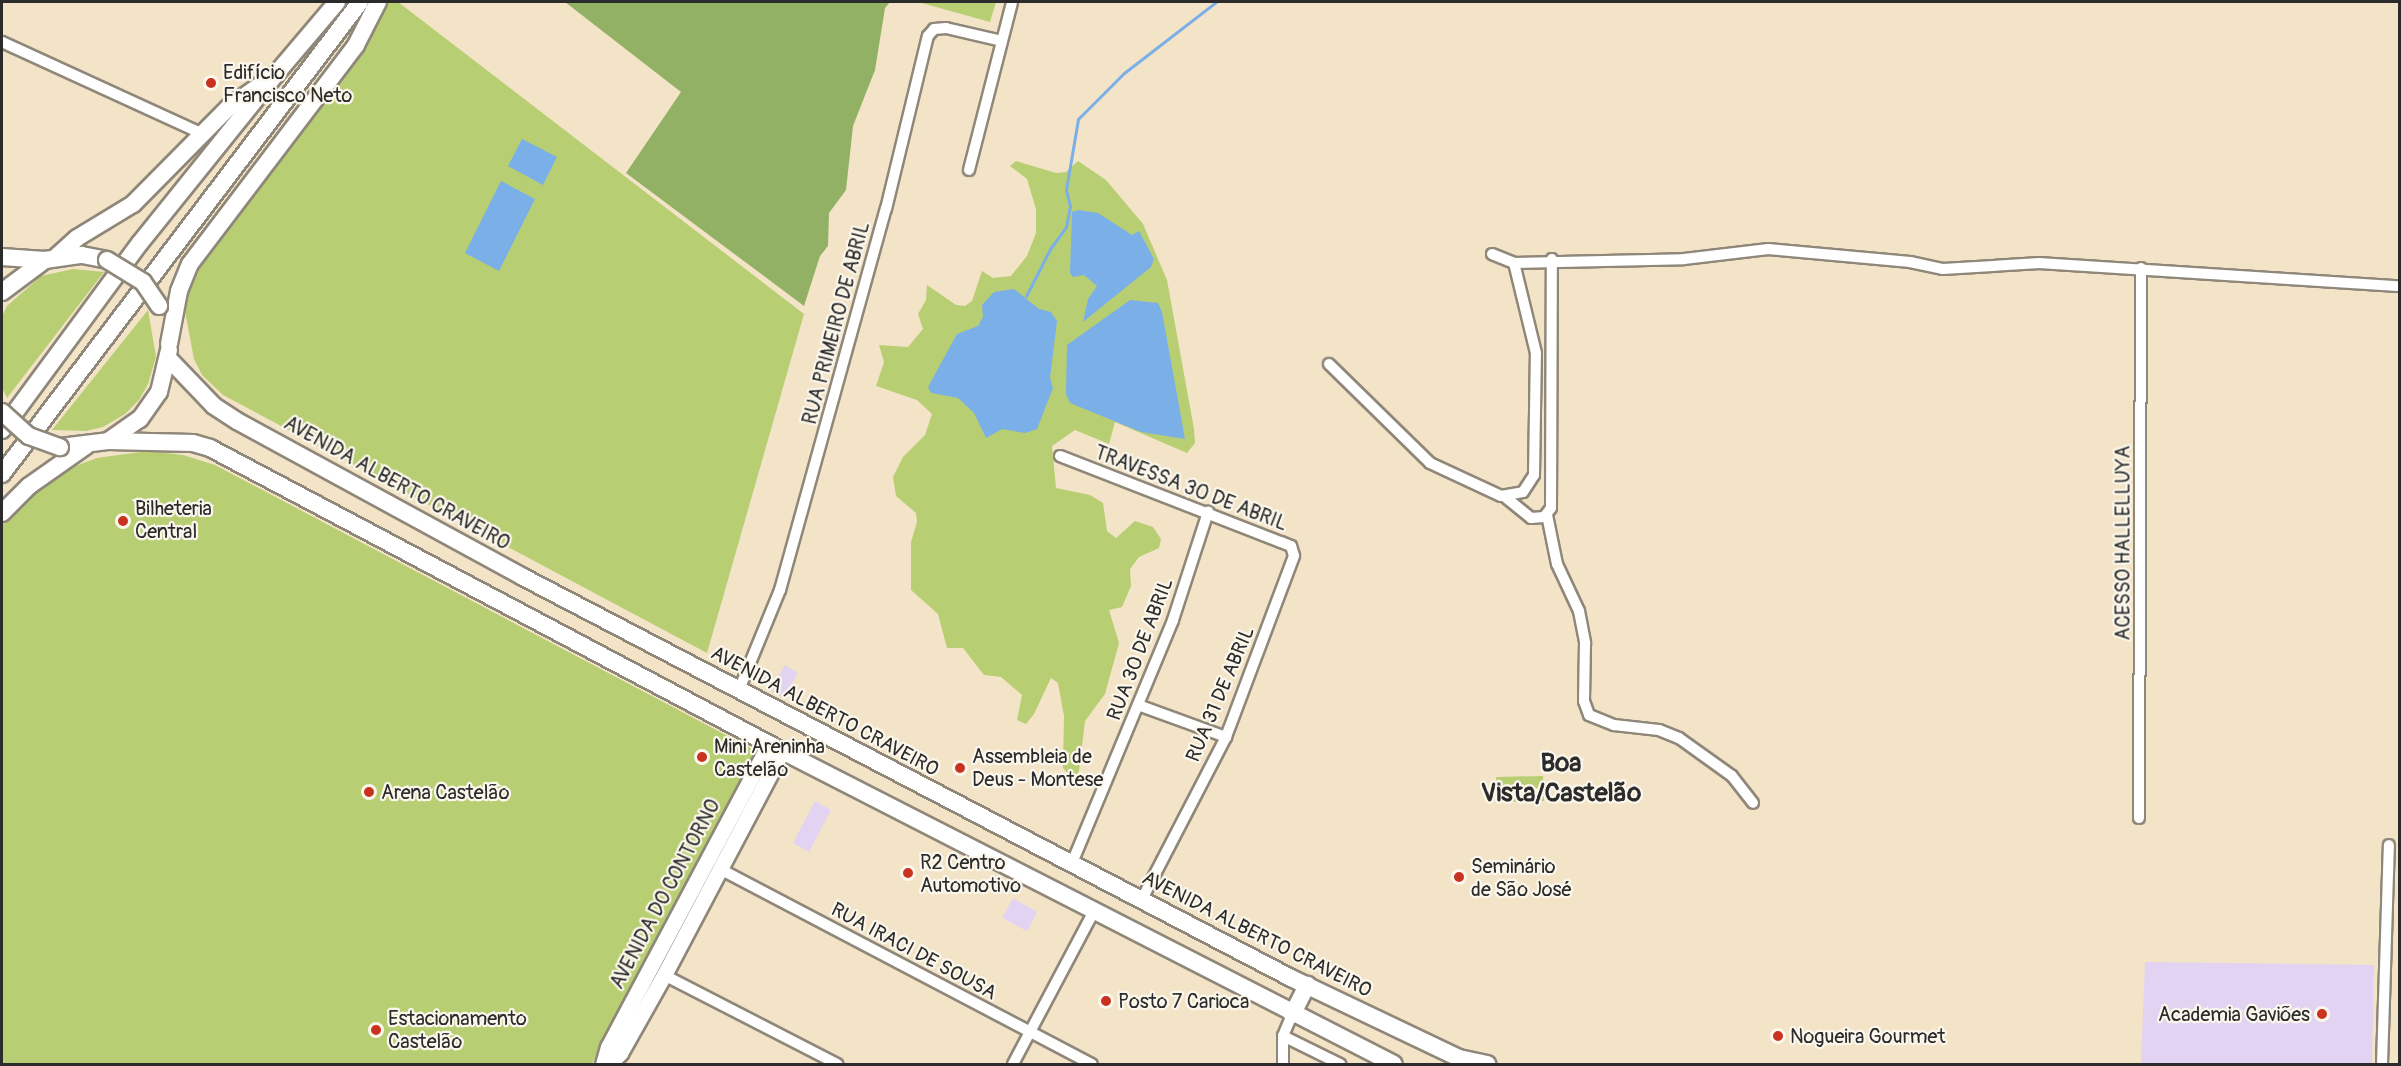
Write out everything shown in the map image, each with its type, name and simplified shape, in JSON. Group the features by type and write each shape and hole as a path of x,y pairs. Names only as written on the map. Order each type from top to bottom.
{"main road":[{"path":"2,430 140,243 334,2"},
{"path":"2,474 360,2"},
{"path":"108,441 150,408 162,385 179,291 190,264 356,45 378,2"},
{"path":"2,292 12,281 51,259 77,238 133,204 229,107 276,74"},
{"path":"2,257 51,259 82,255 107,260 143,282 159,306 169,351"},
{"name":"AVENIDA ALBERTO CRAVEIRO","path":"169,351 214,406 237,421 739,690 1142,900 1307,985 1459,1058 1487,1065"},
{"path":"2,411 29,436 60,447 86,446 108,441 193,443 210,448 775,748 1292,1015 1394,1065"},
{"path":"2,513 29,486 86,446"},
{"path":"1292,1015 1307,985"}],"street":[{"path":"969,170 1012,2"},
{"name":"RUA PRIMEIRO DE ABRIL","path":"739,690 784,578 880,231 928,36 934,29 946,28 1002,41"},
{"path":"2,42 203,134"},
{"path":"1492,254 1514,263 1552,259 1684,259 1768,249 1910,262 1943,269 2040,263 2141,268 2181,274 2400,286"},
{"path":"1552,259 1552,484 1547,515 1557,564 1579,611 1585,643 1584,701 1589,715 1614,724 1659,730 1679,738 1732,776 1753,803"},
{"path":"1504,496 1529,487 1535,468 1536,354 1514,263"},
{"name":"ACESSO HALLELLUYA","path":"2139,818 2141,268"},
{"path":"1329,364 1430,463 1504,496 1528,517 1547,515"},
{"name":"TRAVESSA 30 DE ABRIL","path":"1060,456 1291,546 1292,563"},
{"name":"RUA 30 DE ABRIL","path":"1072,863 1173,620 1208,512"},
{"name":"RUA 31 DE ABRIL","path":"1142,900 1226,737 1292,563"},
{"path":"1138,705 1226,737"},
{"name":"AVENIDA DO CONTORNO","path":"609,1065 620,1053 720,870 775,748"},
{"name":"AVENIDA DO CONTORNO","path":"603,1065 608,1047 775,748"},
{"path":"2382,1065 2389,845"},
{"name":"RUA IRACI DE SOUSA","path":"720,870 1092,1065"},
{"path":"1013,1065 1094,911"},
{"path":"664,975 837,1065"},
{"path":"1283,1065 1283,1036 1292,1015"},
{"path":"1283,1036 1340,1065"}],"shaded area":[{"path":"785,665 798,673 783,698 770,690"},
{"path":"815,801 831,810 809,852 793,843"},
{"path":"1013,898 1037,912 1027,931 1002,918"},
{"path":"2145,962 2374,965 2372,1064 2141,1064"}],"green space":[{"path":"387,2 398,2 804,314 707,653 223,395 202,375 194,359 184,306 201,263 358,57"},
{"path":"565,2 890,2 885,8 875,70 853,126 846,190 829,213 828,246 820,256 804,306 626,173 681,92"},
{"path":"918,2 996,2 990,22"},
{"path":"1016,161 1056,173 1066,172 1078,161 1106,180 1143,224 1167,280 1194,429 1195,443 1187,453 1115,422 1109,444 1075,430 1052,446 1056,488 1090,495 1103,503 1107,531 1116,538 1135,521 1153,527 1161,539 1159,548 1139,557 1130,569 1131,586 1122,607 1109,610 1119,643 1105,694 1085,721 1079,771 1073,780 1063,768 1064,716 1058,683 1051,678 1034,714 1026,724 1017,720 1022,695 1001,677 984,675 963,648 947,648 938,614 911,590 911,542 917,522 916,513 896,496 893,477 903,457 925,435 932,414 917,400 876,386 884,362 879,345 908,347 923,329 918,314 926,300 927,285 956,305 965,306 972,301 982,271 993,278 1011,276 1027,256 1036,233 1036,209 1027,179 1010,166"},
{"path":"73,269 104,272 7,398 2,388 2,316 7,306 41,276"},
{"path":"148,310 156,357 148,384 139,400 125,414 103,427 86,431 52,430"},
{"name":"Arena Castelão","path":"148,451 183,455 215,465 756,751 592,1064 2,1064 2,522 15,505 62,471 97,458"},
{"path":"1543,776 1544,801 1497,802 1496,777"}],"water":[{"path":"522,139 557,157 543,185 508,166"},
{"path":"501,181 535,199 499,271 465,253"},
{"path":"1078,210 1098,213 1132,235 1139,231 1154,259 1151,267 1083,322 1088,299 1097,286 1084,275 1073,277 1070,273 1072,212"},
{"path":"1014,289 1039,309 1051,312 1057,321 1050,378 1053,388 1037,429 1025,433 1002,429 986,438 974,413 958,398 931,393 928,387 957,334 978,326 983,317 982,305 994,292"},
{"path":"1130,300 1158,303 1162,312 1185,439 1141,432 1070,403 1066,394 1067,345"}],"waterway":[{"path":"1026,296 1050,249 1066,227 1070,206 1066,190 1078,119 1124,73 1216,2"}],"place":[{"name":"Edifício Francisco Neto","path":"211,83"},
{"name":"Bilheteria Central","path":"123,521"},
{"name":"Mini Areninha Castelão","path":"702,757"},
{"name":"Assembleia de Deus - Montese","path":"960,768"},
{"name":"Arena Castelão","path":"369,792"},
{"name":"R2 Centro Automotivo","path":"908,873"},
{"name":"Seminário de São José","path":"1459,877"},
{"name":"Posto 7 Carioca","path":"1106,1001"},
{"name":"Academia Gaviões","path":"2322,1014"},
{"name":"Estacionamento Castelão","path":"376,1030"},
{"name":"Nogueira Gourmet","path":"1778,1036"}],"district":[{"name":"Boa Vista/Castelão","path":"1561,779"}]}
